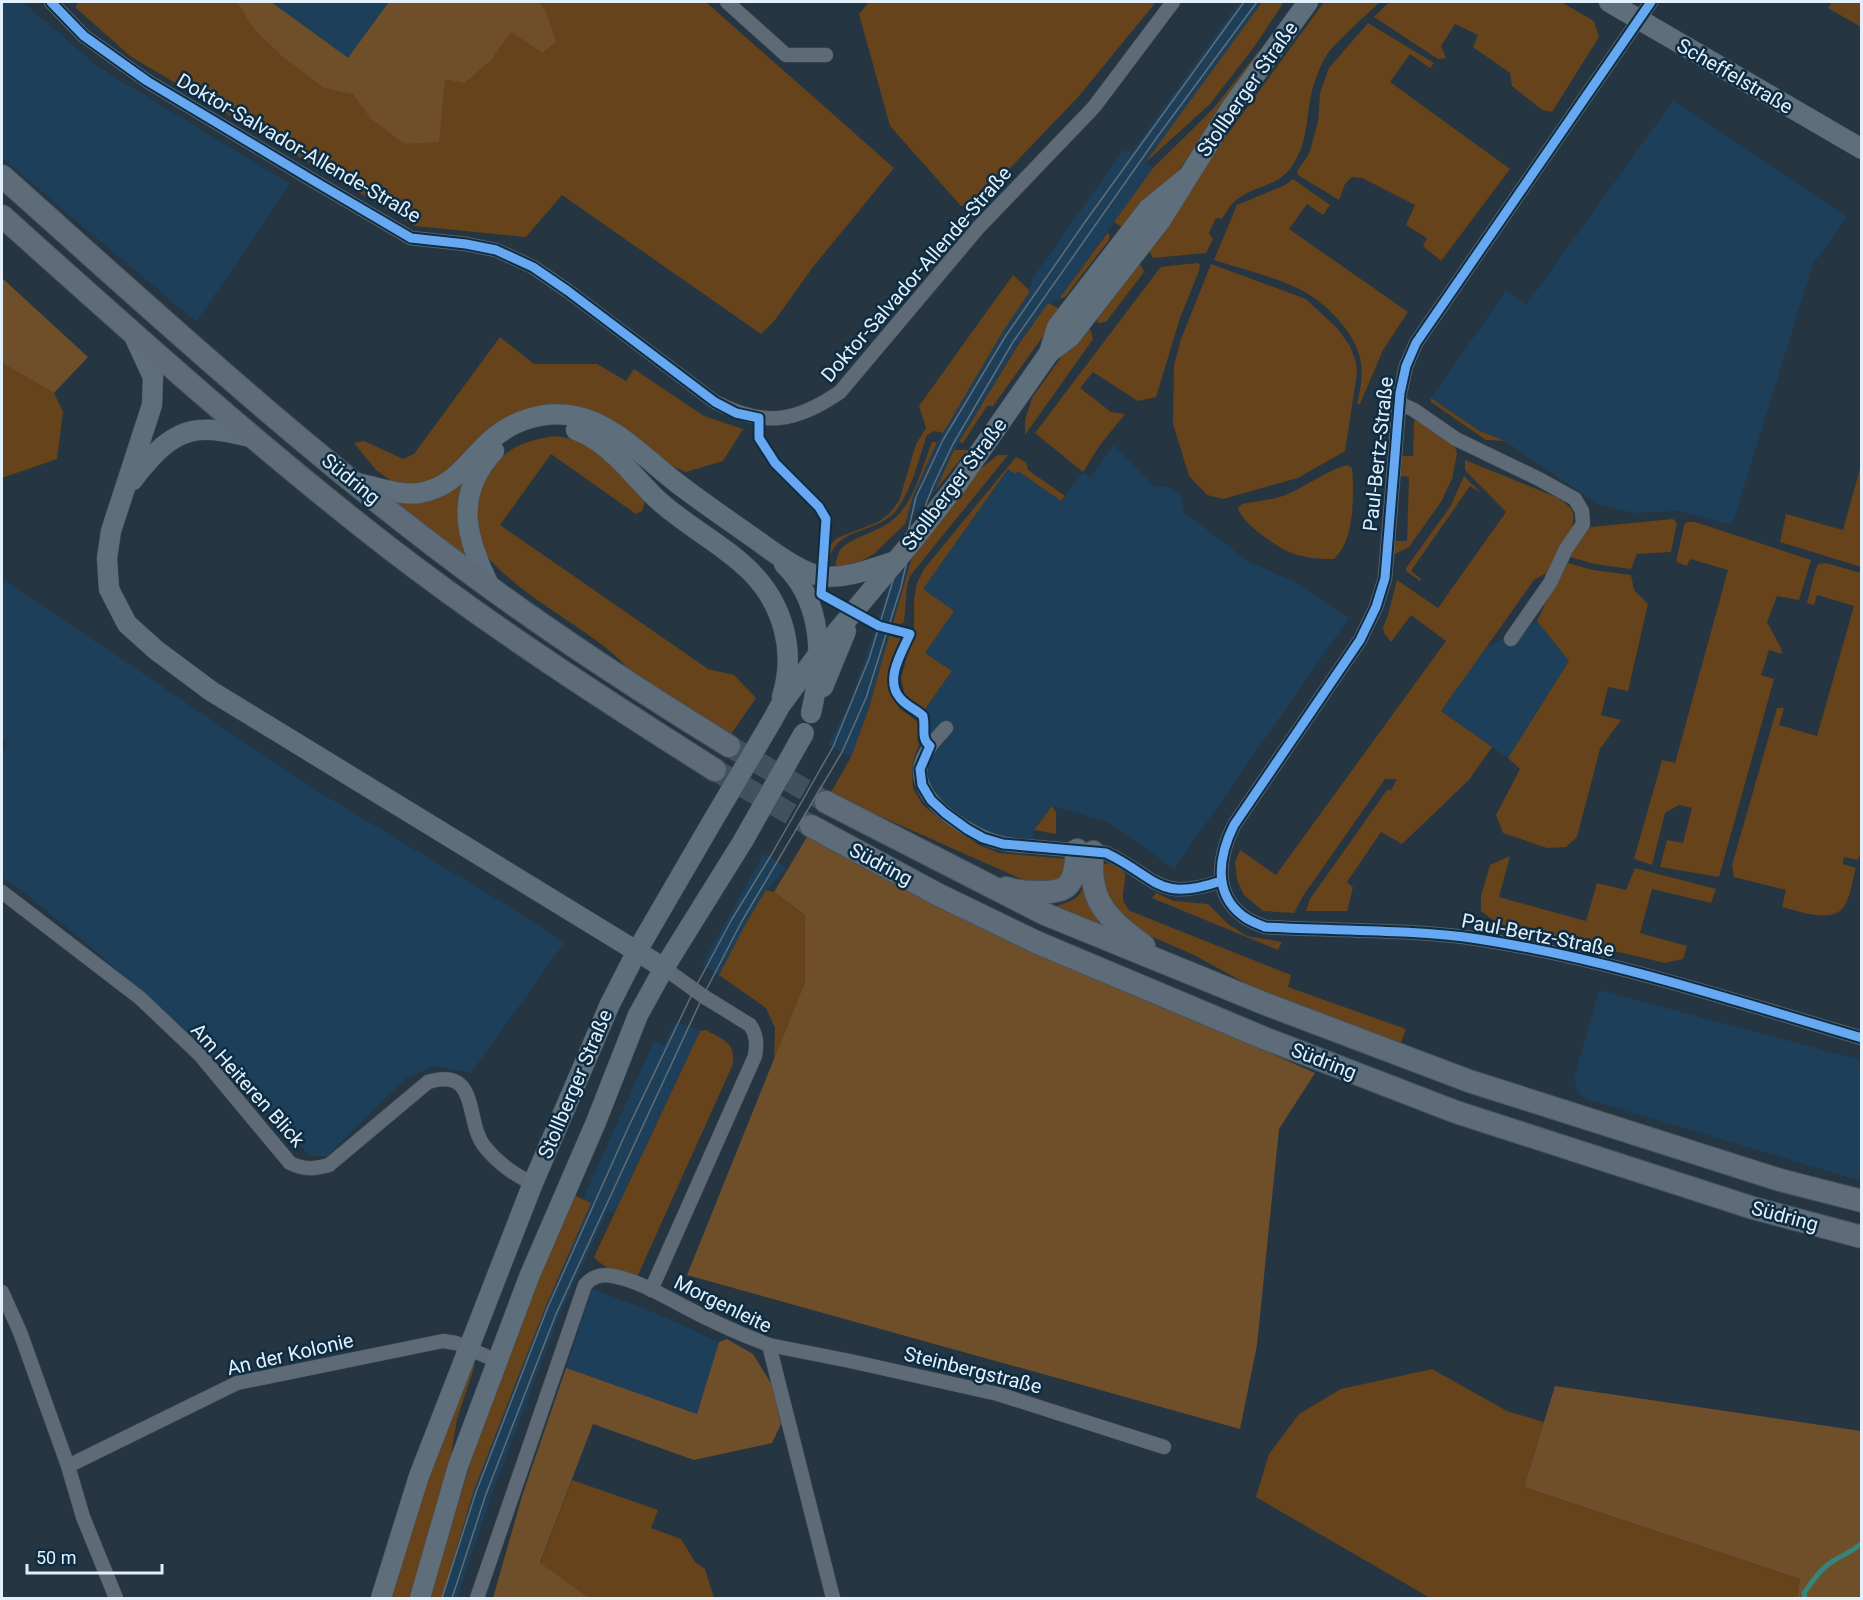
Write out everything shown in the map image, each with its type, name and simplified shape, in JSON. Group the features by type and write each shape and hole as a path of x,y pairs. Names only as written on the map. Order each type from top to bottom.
{"main road":[{"name":"Stollberger Straße","path":"381,1599 419,1476 533,1183 610,1004 637,951 776,712 819,653 855,612 958,483 1049,353 1070,337 1161,219 1231,108 1308,2"},
{"name":"Scheffelstraße","path":"1609,2 1862,149"},
{"name":"Südring","path":"2,176 215,365 353,482 491,589 648,697 729,746"},
{"name":"Südring","path":"2,216 255,438 388,547 501,631 578,684 715,770"},
{"path":"131,331 153,377 153,392 147,426 111,531 107,558 109,589 127,624 156,650 211,691 664,968"},
{"path":"353,482 400,492 417,493 431,490 458,476 492,439 510,426 532,417 557,414 576,416 597,424 629,444 675,482 771,551 806,571 821,576 843,575 896,561"},
{"path":"491,589 474,554 466,525 474,482 483,462 500,445 518,434 536,428 574,429 592,436 608,448 659,501 753,572 775,602 781,619 789,660 787,680 776,712"},
{"path":"122,497 135,476 162,445 187,431 216,430 255,438"},
{"path":"771,551 801,585 815,620 819,671 811,714"},
{"name":"Stollberger Straße","path":"420,1599 458,1466 497,1361 529,1277 596,1122 638,1015 664,968 743,841 804,733 855,612"},
{"path":"781,619 798,643 808,650 830,653 839,646"},
{"name":"Südring","path":"826,802 1045,914 1263,1003 1469,1081 1780,1180 1862,1201"},
{"name":"Südring","path":"811,826 937,894 1035,942 1264,1038 1456,1112 1753,1208 1862,1238"},
{"path":"980,881 1028,892 1063,889 1072,880 1085,851"},
{"path":"1085,851 1099,902 1125,931 1169,965"}],"street":[{"name":"Doktor-Salvador-Allende-Straße","path":"51,2 84,36 147,81 411,237 496,250 532,267 568,291 715,402 736,412 759,418 779,418 801,414 820,406 840,392 978,228 1094,107 1173,2"},
{"path":"727,2 786,55 826,55"},
{"name":"Paul-Bertz-Straße","path":"1651,2 1416,343 1406,366 1398,403 1385,578 1377,607 1360,640 1234,825 1225,843 1221,862 1221,881 1229,902 1244,917 1265,927 1445,935 1561,954 1696,989 1862,1038"},
{"name":"Paul-Bertz-Straße","path":"1398,403 1414,410 1456,439 1539,479 1575,500 1582,511 1583,524 1566,549 1550,582 1511,639"},
{"path":"946,728 930,746 920,769 922,785 931,800 945,813 984,838 1003,844 1106,854 1159,886 1178,890 1197,889 1221,881"},
{"name":"Am Heiteren Blick","path":"2,892 140,998 200,1056 290,1163 302,1168 314,1169 329,1166 428,1082 440,1078 451,1080 463,1087 471,1101 476,1131 484,1147 519,1178 533,1183"},
{"name":"Morgenleite","path":"664,968 750,1025 755,1032 756,1048 755,1056 710,1160 651,1290 731,1331 769,1345 833,1599"},
{"path":"477,1599 585,1285 592,1277 615,1276 651,1290"},
{"path":"2,1292 20,1332 68,1466 83,1517 116,1599"},
{"name":"An der Kolonie","path":"68,1466 237,1383 443,1341 470,1348 497,1361"},
{"name":"Steinbergstraße","path":"769,1345 998,1394 1164,1447"}],"shaded area":[{"path":"2,2 23,2 100,68 290,184 196,322 2,158"},
{"path":"79,2 271,2 348,58 389,2 706,2 894,168 813,267 775,320 761,334 562,195 526,237 415,226 130,56 75,7"},
{"path":"237,2 271,2 348,58 389,2 539,2 545,10 556,41 543,53 511,32 491,60 464,83 445,79 439,142 405,144 371,119 353,94 324,88 282,56 254,29"},
{"path":"271,2 389,2 348,59"},
{"path":"869,2 1156,2 1079,96 974,206 961,206 890,126 859,14"},
{"path":"1239,2 1262,2 1146,163 1153,168 1059,299 1048,303 1018,344 959,442 935,491 905,524 913,496 937,442 1002,333 1030,291 1032,279 1124,149 1131,153"},
{"path":"1262,2 1284,2 1254,47 1210,104 1145,163"},
{"path":"1324,2 1380,2 1340,40 1323,62 1312,91 1303,141 1290,169 1279,179 1236,200 1222,219 1216,218 1209,233 1213,239 1206,253 1153,258 1146,246"},
{"path":"1389,2 1561,2 1594,21 1599,37 1552,112 1542,110 1512,86 1510,73 1473,47 1478,35 1455,24 1441,46 1446,58 1438,59 1374,17"},
{"path":"1832,2 1861,2 1861,27 1828,8"},
{"path":"1368,23 1434,63 1430,68 1410,54 1390,82 1510,169 1441,261 1423,246 1427,238 1406,225 1415,205 1362,178 1352,177 1345,184 1339,200 1298,175 1297,171 1309,154 1318,122 1320,93 1329,68"},
{"path":"1258,52 1259,57 1176,174 1126,230 1114,222 1153,168 1213,109"},
{"path":"1673,101 1847,217 1813,264 1732,525 1678,511 1634,513 1597,504 1505,441 1478,430 1431,398 1506,291 1526,305"},
{"path":"1293,179 1330,205 1323,215 1307,204 1289,229 1408,312 1383,350 1360,404 1357,404 1361,367 1356,345 1329,311 1313,297 1295,287 1214,260 1237,205 1285,185"},
{"path":"1108,232 1109,240 1065,297 1059,299"},
{"path":"1197,263 1200,265 1199,271 1180,318 1156,397 1138,401 1093,372 1080,388 1111,412 1125,414 1100,445 1083,472 1035,433 1161,267"},
{"path":"1211,264 1306,299 1338,329 1350,346 1357,373 1345,451 1298,478 1223,499 1207,495 1189,476 1173,424 1174,365 1181,339"},
{"path":"1138,265 1141,265 1144,272 1106,322 1099,323 1097,321 1099,315"},
{"path":"1013,275 1030,291 1002,333 943,433 935,431 927,435 914,476 900,505 886,519 840,541 830,557 827,557 830,545 837,538 878,522 889,514 899,501 916,444 926,428 919,406"},
{"path":"2,278 88,357 54,393 2,363"},
{"path":"1048,303 1062,310 993,406 987,406 963,443 959,442 1018,345"},
{"path":"1085,324 1091,331 1093,339 1025,435 1025,420 1032,398"},
{"path":"500,337 534,364 597,364 626,381 634,369 704,416 743,429 723,461 686,472 544,408 455,469 418,486 395,484 376,470 354,443 364,441 403,459 414,454"},
{"path":"2,363 54,393 63,412 57,459 2,478"},
{"path":"1431,398 1478,430 1505,441 1486,440 1431,402"},
{"path":"1414,420 1434,428 1453,440 1457,454 1452,479 1441,502 1409,547 1393,555 1394,541 1407,541 1409,477 1401,476 1402,456 1413,456"},
{"path":"555,436 583,443 605,457 641,496 645,502 642,511 636,514 551,454 500,525 708,669 734,675 756,698 731,734 657,695 601,644 516,584 489,559 480,546 474,530 476,504 491,470 514,448 533,440"},
{"path":"932,442 937,442 913,496 905,524 874,554 859,562 835,568 839,552 845,545 882,527 903,510 913,492"},
{"path":"1114,445 1155,487 1166,486 1179,492 1185,513 1248,561 1301,585 1349,618 1174,869 1110,823 1052,806 1034,830 1033,847 983,838 922,785 930,746 923,737 924,727 930,730 925,709 952,671 925,653 923,589 1008,469 1017,470 1061,501 1083,472 1090,478"},
{"path":"954,450 968,450 935,491"},
{"path":"998,455 1008,455 910,576 904,622 893,623 916,550 980,469"},
{"path":"1016,457 1026,462 1028,470 1065,496 1061,501 1018,471 1015,474 1008,469 923,589 954,611 925,653 952,671 925,709 930,731 925,716 905,696 901,678 914,631 914,599 917,583 924,569"},
{"path":"1465,460 1556,497 1569,506 1573,513 1570,534 1553,566 1547,573 1534,580 1441,711 1492,747 1469,780 1402,844 1381,832 1347,882 1353,887 1347,911 1306,911 1310,899 1397,779 1385,779 1303,896 1294,913 1263,911 1244,895 1237,880 1235,862 1240,850 1276,875 1446,641 1411,615 1391,642 1383,628 1397,580 1438,608 1506,512 1465,470"},
{"path":"1347,465 1352,468 1352,516 1346,541 1334,559 1304,557 1281,548 1251,526 1240,514 1238,508 1242,504 1288,494"},
{"path":"1861,465 1861,567 1780,542 1786,514 1843,530"},
{"path":"1464,476 1481,493 1470,486 1411,571 1421,579 1420,581 1406,571 1406,568 1450,507"},
{"path":"461,483 464,484 470,561 396,503 398,500 439,496"},
{"path":"1673,519 1677,523 1671,552 1637,554 1631,569 1594,564 1567,556 1583,532 1591,527"},
{"path":"1687,522 1695,522 1811,560 1799,600 1777,596 1767,622 1782,654 1769,650 1761,675 1774,679 1719,877 1660,867 1667,840 1683,843 1692,808 1679,805 1665,813 1652,865 1634,859 1662,760 1675,763 1728,570 1690,559 1687,566 1676,562 1684,525"},
{"path":"911,561 868,711 851,757 828,745 849,704 888,586"},
{"path":"1565,562 1593,570 1631,575 1634,590 1648,604 1628,691 1608,687 1601,715 1621,720 1600,749 1577,837 1566,847 1547,848 1503,833 1496,815 1520,769 1508,758 1569,661 1537,621"},
{"path":"1826,563 1861,573 1862,847 1858,860 1844,857 1843,864 1856,868 1845,905 1833,914 1816,915 1782,907 1786,890 1734,877 1732,865 1777,708 1784,708 1779,725 1817,736 1854,606 1817,595 1814,605 1807,603 1818,564"},
{"path":"2,579 324,795 543,927 564,943 471,1073 435,1066 406,1078 327,1156 310,1156 229,1068 87,944 21,890 2,878 2,754 7,743 2,740"},
{"path":"1537,621 1569,661 1508,758 1441,711 1485,648"},
{"path":"889,636 902,639 892,672 891,690 901,710 915,719 920,727 917,737 919,745 912,770 913,788 923,805 979,845 999,853 1067,859 1073,877 1035,885 830,794 851,757 868,711"},
{"path":"1052,806 1056,812 1056,834 1034,830"},
{"path":"807,837 932,902 1315,1073 1279,1129 1257,1345 1240,1429 687,1275 805,982 805,915 774,892"},
{"path":"764,853 787,868 766,890 719,975 702,965"},
{"path":"1510,856 1499,897 1586,921 1597,883 1626,890 1635,868 1716,889 1711,903 1652,889 1640,933 1687,946 1683,959 1665,963 1498,924 1481,911 1481,896 1490,865"},
{"path":"1108,863 1120,868 1125,874 1123,898 1130,911 1291,975 1288,987 1406,1029 1401,1043 1267,995 1194,955 1118,922 1099,871 1102,865"},
{"path":"1084,884 1099,922 1098,926 1055,907 1076,898"},
{"path":"766,890 774,892 805,915 805,982 774,1059 775,1028 766,1008 719,975"},
{"path":"1156,893 1174,901 1208,904 1228,924 1247,936 1282,942 1278,950 1152,898"},
{"path":"1599,990 1861,1060 1861,1181 1586,1099 1577,1091 1574,1078"},
{"path":"683,1024 700,1031 614,1213 608,1211 560,1314 492,1494 457,1598 439,1598 474,1490 545,1308 591,1203 583,1199 654,1041 664,1045 673,1025"},
{"path":"706,1030 727,1042 732,1050 733,1064 638,1275 626,1275 614,1271 594,1257 700,1031"},
{"path":"574,1195 591,1203 545,1308 474,1490 442,1598 430,1598 475,1447 523,1316"},
{"path":"592,1289 651,1311 719,1342 697,1414 566,1368"},
{"path":"727,1339 753,1354 772,1385 781,1424 772,1443 694,1460 593,1424 540,1563 589,1598 493,1598 522,1496 566,1368 697,1414 719,1342"},
{"path":"472,1363 475,1365 457,1419 447,1478 410,1598 391,1598 429,1478"},
{"path":"1432,1369 1507,1411 1544,1422 1524,1487 1800,1579 1797,1598 1430,1598 1256,1497 1269,1454 1299,1414 1341,1389"},
{"path":"1555,1386 1861,1431 1861,1598 1797,1598 1800,1579 1524,1487"},
{"path":"572,1480 658,1510 651,1528 681,1539 695,1562 705,1569 714,1598 589,1598 540,1564"}],"waterway":[{"path":"1805,1598 1804,1593 1824,1568 1862,1543"}],"tunnel":[{"path":"729,746 826,802"},
{"path":"715,770 811,826"}],"tram line":[{"path":"908,532 916,497 943,440 1005,337 1244,2"},
{"path":"452,1598 486,1494 556,1314 703,996 742,921 842,752 866,698 901,587 911,543 933,486 953,444 1013,342 1158,136 1257,2"},
{"path":"442,1598 476,1492 547,1309 628,1128 694,990 732,919 833,747 869,659 899,561"}],"cycle path":[{"path":"51,2 84,36 147,81 411,238 496,250 533,267 715,402 736,413 759,418 759,438 775,463 819,507 826,519 821,594 879,626 910,634 896,666 894,683 902,701 923,716 924,736 930,746 920,769 922,785 931,800 945,813 983,838 1003,844 1106,853 1170,888 1200,887 1221,881"},
{"path":"1651,2 1416,343 1406,366 1400,393 1385,578 1376,607 1360,640 1234,825 1222,861 1223,885 1226,896 1233,907 1245,918 1265,927 1426,933 1527,947 1672,982 1862,1038"}]}
